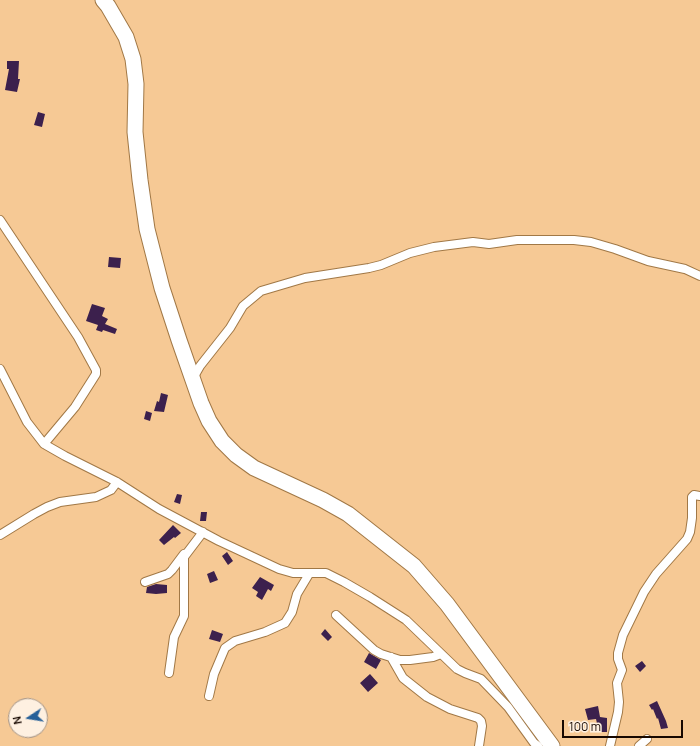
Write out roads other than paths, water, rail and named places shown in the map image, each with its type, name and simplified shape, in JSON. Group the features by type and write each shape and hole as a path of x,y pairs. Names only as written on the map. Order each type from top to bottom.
{"highway":[{"path":"103,0 126,38 133,59 136,84 135,132 147,229 162,288 192,380 209,421 222,441 236,455 254,468 323,500 348,514 414,566 447,604 552,746"}],"street":[{"path":"0,220 78,337 96,370 96,374 75,407 44,444"},
{"path":"192,380 200,366 230,328 242,306 261,291 305,278 369,268 381,265 410,253 434,248 473,242 489,244 517,240 574,240 591,242 648,261 686,269 700,276"},
{"path":"0,369 27,422 44,444 117,482 159,509 279,569 293,573 319,573 333,576 377,601 406,620 457,669 481,679 508,707 534,743 538,746"},
{"path":"0,535 46,507 60,502 96,497 111,490 117,482"},
{"path":"610,746 618,712 619,702 617,683 622,670 618,659 618,653 623,635 644,592 656,574 687,539 690,532 692,518 692,497 694,495 700,496"},
{"path":"145,582 168,574 181,556 203,532"},
{"path":"169,672 174,637 184,616 183,561 186,552"},
{"path":"209,696 214,674 225,648 235,641 266,632 285,623 292,612 297,594 309,574"},
{"path":"336,615 374,650 391,658 410,660 433,657 441,654"},
{"path":"391,658 403,678 427,697 450,709 478,718 481,721 482,726 479,746"},
{"path":"639,746 647,739"}]}
